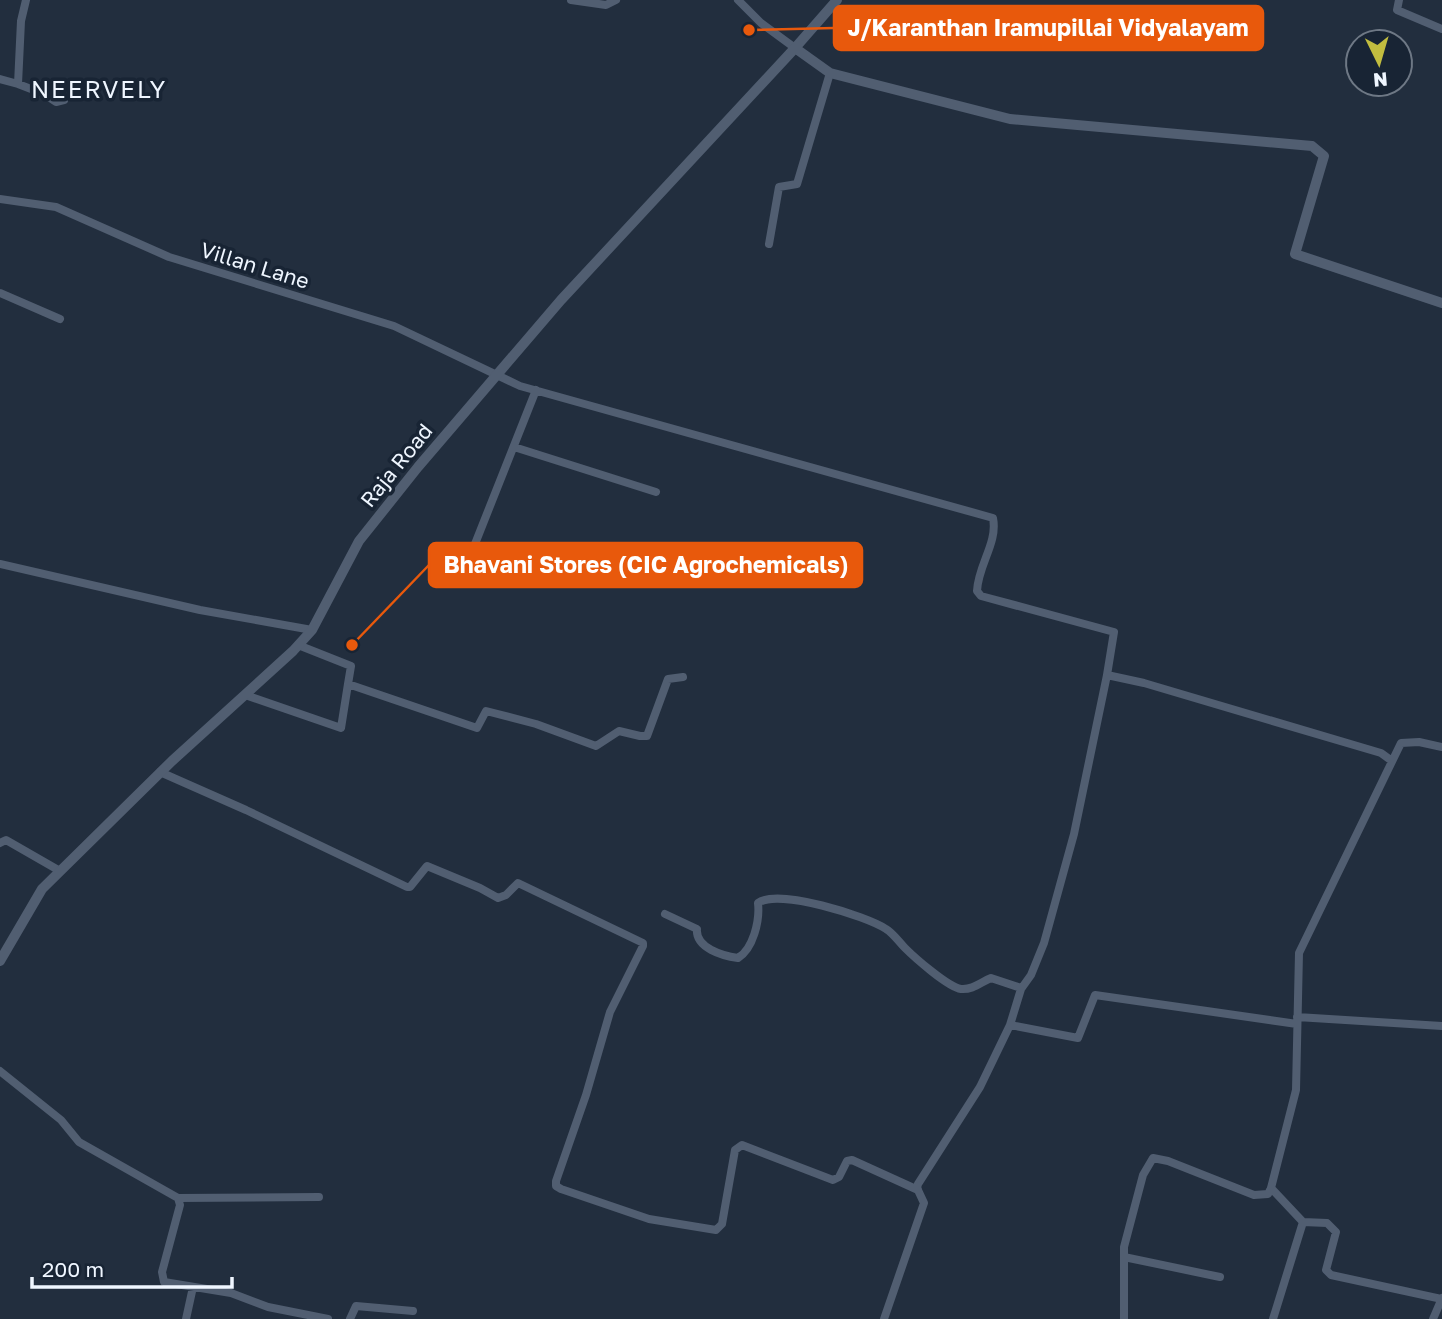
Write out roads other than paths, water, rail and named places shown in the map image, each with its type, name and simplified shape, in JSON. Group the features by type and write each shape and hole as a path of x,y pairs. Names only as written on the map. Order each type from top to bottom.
{"street":[{"path":"18,84 26,0"},
{"path":"571,0 606,5 616,0"},
{"path":"738,0 761,23 830,73 1010,119 1311,146 1324,156 1295,254 1442,303"},
{"name":"Raja Road","path":"0,961 4,944 42,889 160,772 299,645 312,630 359,541 496,376 570,290 837,0"},
{"path":"1399,0 1397,10 1442,29"},
{"path":"769,244 779,187 797,184 830,73"},
{"path":"0,79 44,94 55,102 64,100"},
{"name":"Villan Lane","path":"0,199 56,207 169,257 394,326 496,376 536,390 993,518 996,531 978,576 976,591 981,596 1114,632 1107,674"},
{"path":"0,293 60,320"},
{"path":"471,555 536,390"},
{"path":"514,447 656,492"},
{"path":"0,564 200,610 312,630"},
{"path":"245,695 341,728 351,666 299,645"},
{"path":"884,1319 924,1203 918,1184 980,1087 1010,1025 1021,988 1031,975 1044,943 1074,834 1107,674 1381,752 1392,761"},
{"path":"348,684 477,728 486,711 547,728 596,746 619,731 647,736 668,679 683,677"},
{"path":"1124,1319 1124,1247 1143,1175 1153,1158 1168,1161 1254,1195 1268,1194 1296,1090 1299,953 1401,743 1419,742 1442,747"},
{"path":"160,772 407,887 410,887 427,866 498,898 506,895 514,885 524,884 571,910 643,943 610,1012 586,1095 555,1181 556,1186 561,1189 649,1219 716,1230 722,1224 735,1150 741,1145 833,1180 839,1177 847,1161 852,1160 918,1190"},
{"path":"0,843 6,840 60,871"},
{"path":"665,914 697,929 696,935 700,942 709,949 738,958 747,953 760,920 758,904 763,899 797,900 866,918 888,929 911,954 950,985 962,989 974,988 991,978 1021,988"},
{"path":"1010,1025 1078,1038 1095,995 1297,1021 1442,1026"},
{"path":"0,1072 61,1120 79,1142 178,1198 319,1197"},
{"path":"1271,1188 1303,1222 1327,1223 1336,1232 1326,1270 1331,1275 1442,1298 1433,1319"},
{"path":"178,1198 180,1205 162,1272 164,1282 231,1293 268,1307 328,1319"},
{"path":"1273,1319 1303,1222"},
{"path":"1124,1257 1220,1277"},
{"path":"186,1319 193,1287"},
{"path":"350,1319 356,1306 413,1311"}],"place":[{"name":"J/Karanthan Iramupillai Vidyalayam","path":"749,30"},
{"name":"Bhavani Stores (CIC Agrochemicals)","path":"352,645"}],"district":[{"name":"NEERVELY","path":"99,88"}]}
